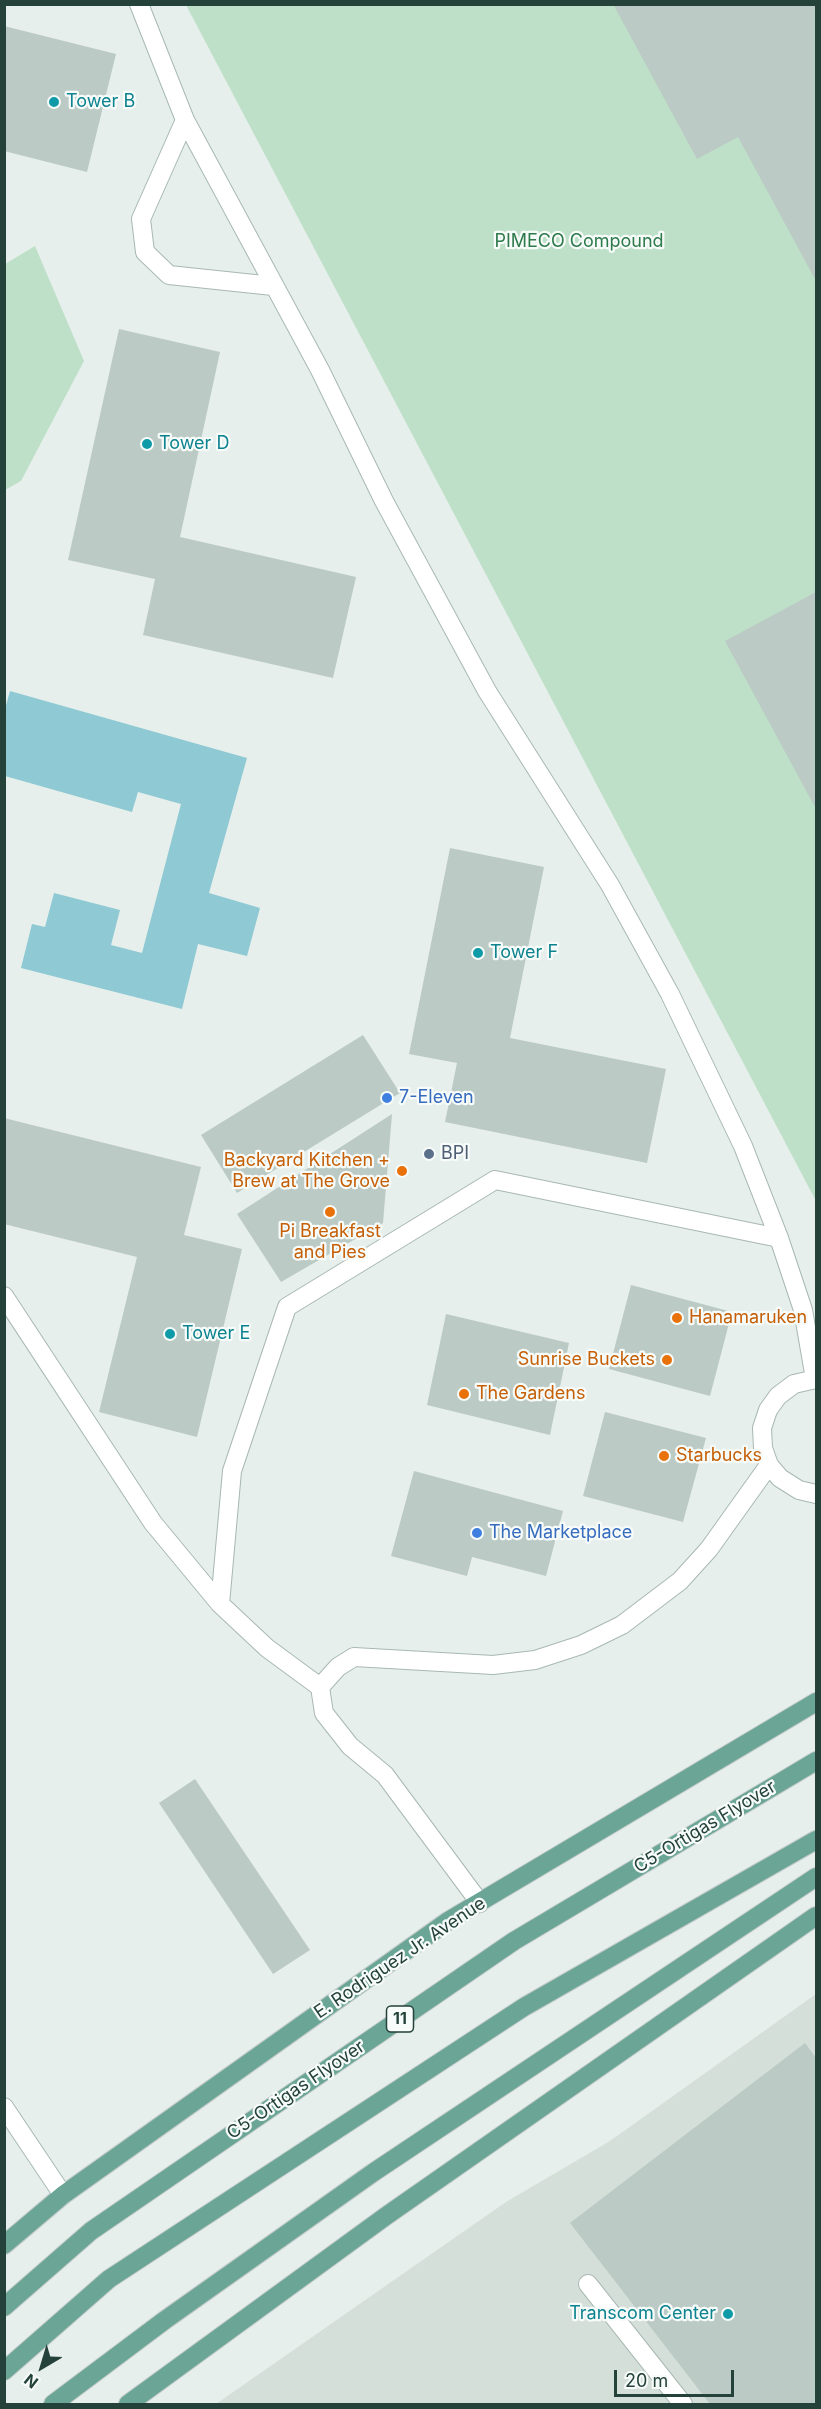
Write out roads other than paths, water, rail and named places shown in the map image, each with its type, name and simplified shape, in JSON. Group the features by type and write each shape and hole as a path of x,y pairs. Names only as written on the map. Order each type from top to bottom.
{"main road":[{"name":"E. Rodriguez Jr. Avenue","path":"4,2245 63,2195 448,1921 816,1702"},
{"name":"C5-Ortigas Flyover","path":"4,2307 91,2231 514,1941 816,1761"},
{"path":"4,2371 109,2279 504,2020 816,1840"},
{"path":"53,2404 165,2320 364,2178 816,1877"},
{"path":"128,2404 376,2223 816,1916"}],"lane":[{"path":"139,4 185,120 487,691 610,885 670,994 744,1146 803,1310 816,1379 794,1384 778,1396 768,1410 762,1428 763,1448 769,1465 780,1478 799,1490 816,1494"},
{"path":"185,120 141,219 145,252 169,275 273,286"},
{"path":"220,1604 232,1472 288,1307 495,1180 779,1238"},
{"path":"4,1296 153,1523 220,1604 267,1648 320,1687 324,1713 350,1746 385,1775 480,1903"},
{"path":"320,1687 338,1667 354,1657 493,1665 535,1660 591,1640 622,1625 680,1581 709,1549 769,1465"},
{"path":"4,2107 63,2195"},
{"path":"588,2284 683,2404"}],"water":[{"path":"10,691 247,758 209,893 260,908 247,956 198,944 182,1009 21,968 32,924 45,927 54,893 120,910 111,945 142,953 181,804 138,792 132,812 5,776 5,709"}],"place":[{"name":"Tower B","path":"54,102"},
{"name":"Tower D","path":"147,444"},
{"name":"Tower F","path":"478,953"},
{"name":"7-Eleven","path":"387,1098"},
{"name":"BPI","path":"429,1154"},
{"name":"Backyard Kitchen + Brew at The Grove","path":"402,1171"},
{"name":"Pi Breakfast and Pies","path":"330,1212"},
{"name":"Hanamaruken","path":"677,1318"},
{"name":"Tower E","path":"170,1334"},
{"name":"Sunrise Buckets","path":"667,1360"},
{"name":"The Gardens","path":"464,1394"},
{"name":"Starbucks","path":"664,1456"},
{"name":"The Marketplace","path":"477,1533"},
{"name":"Transcom Center","path":"728,2314"}],"park label":[{"name":"PIMECO Compound","path":"579,242"}]}
